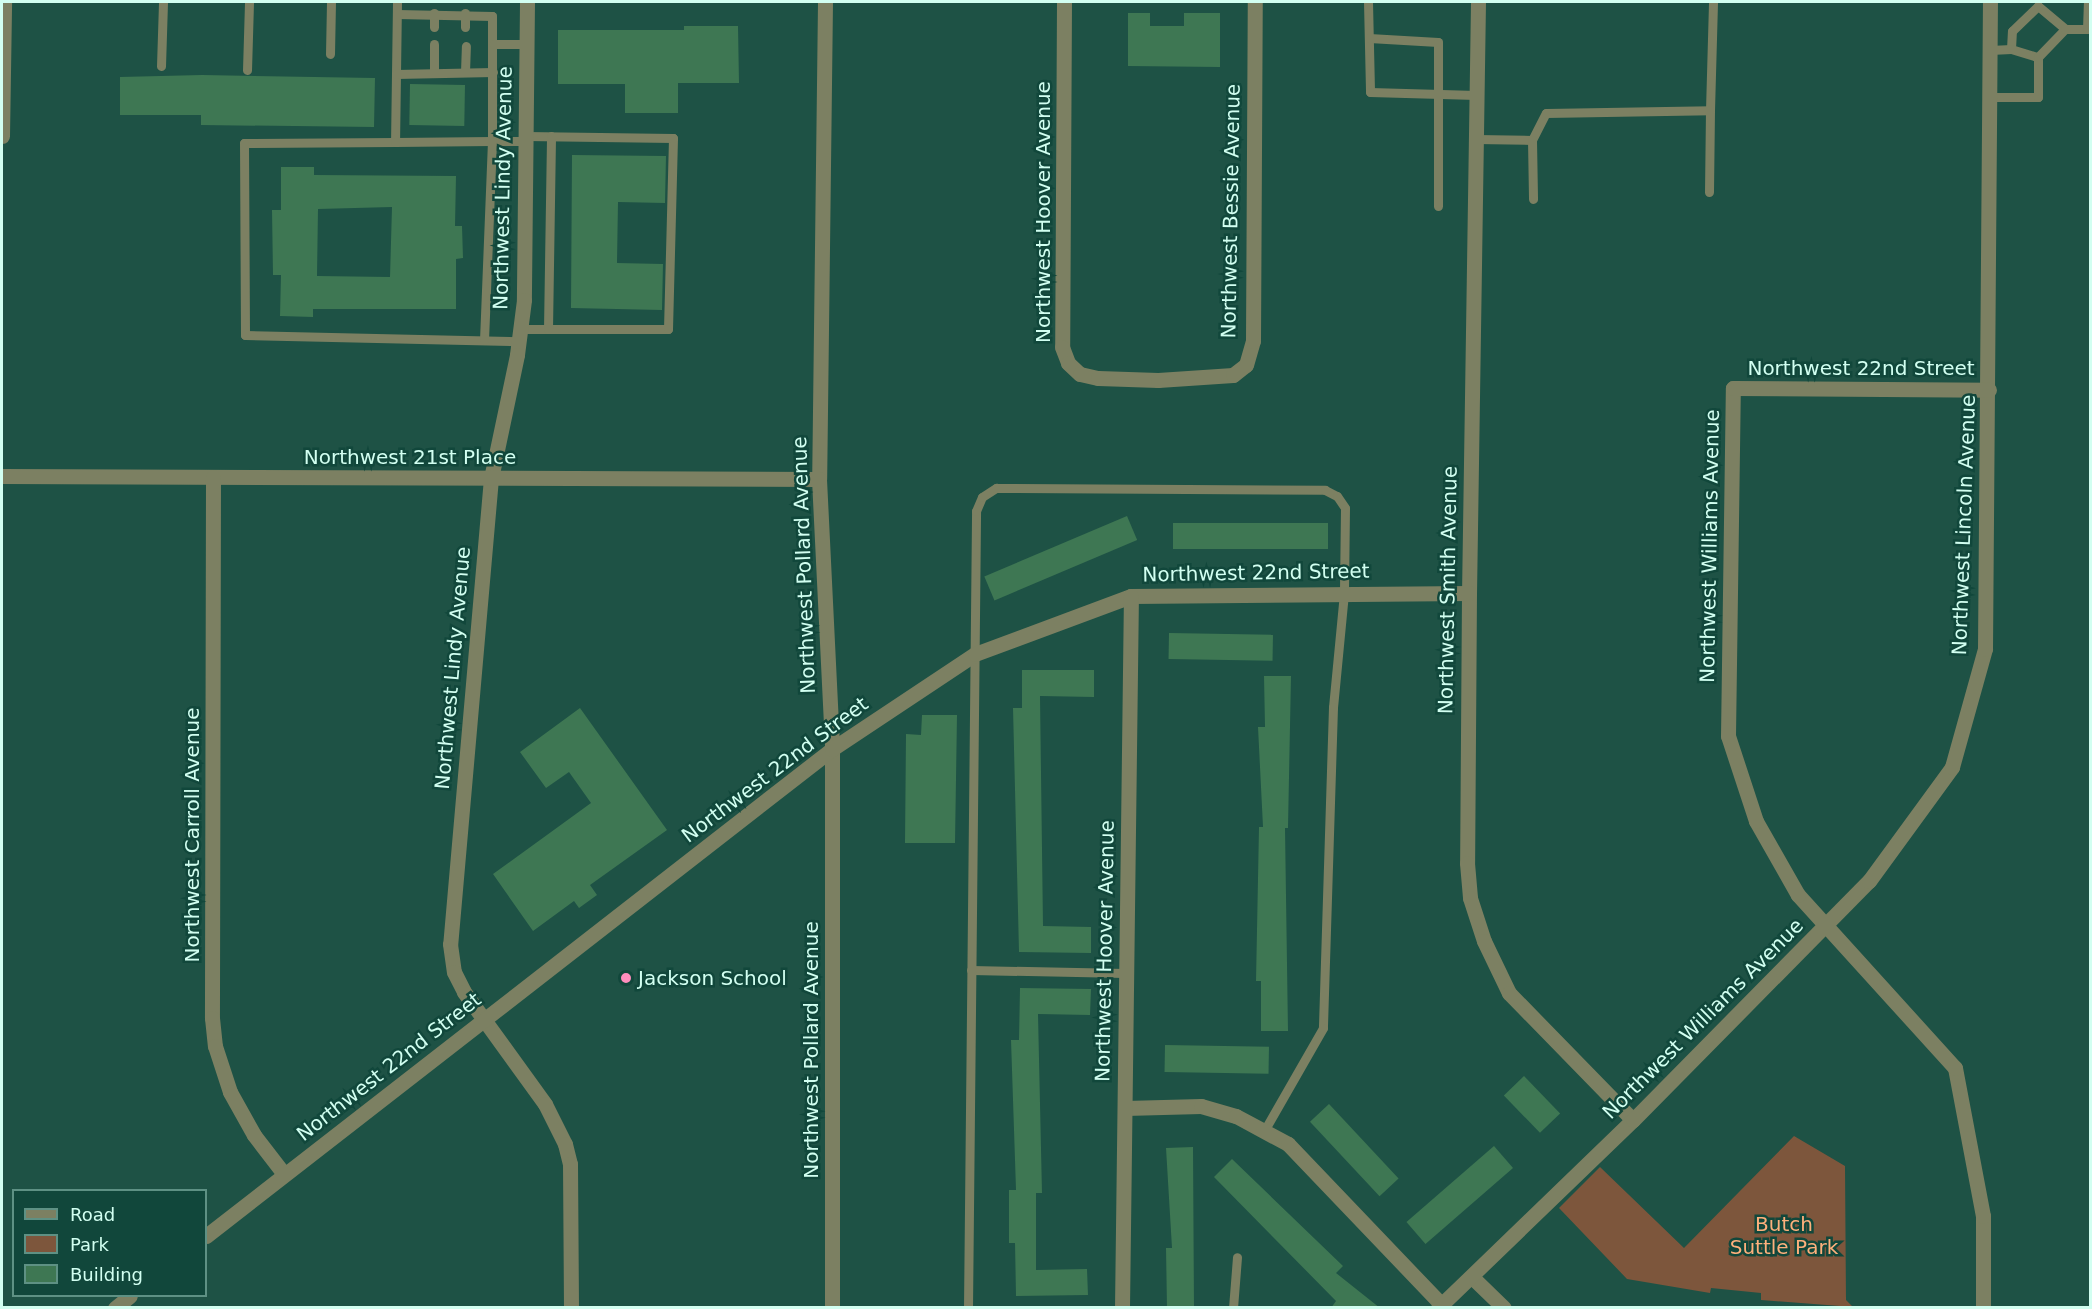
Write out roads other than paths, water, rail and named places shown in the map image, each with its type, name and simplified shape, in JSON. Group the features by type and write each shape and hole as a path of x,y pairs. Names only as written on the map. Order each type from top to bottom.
{"street":[{"path":"2,136 4,2"},
{"name":"Northwest Lindy Avenue","path":"527,2 526,138 520,335 491,478 450,936 454,972 484,1021 545,1104 565,1144 570,1173 571,1308"},
{"name":"Northwest Pollard Avenue","path":"825,2 819,479 832,749 832,1308"},
{"name":"Northwest Hoover Avenue","path":"1064,2 1062,347 1068,363 1080,374 1098,378 1158,380"},
{"name":"Northwest Bessie Avenue","path":"1158,380 1233,375 1246,365 1253,341 1255,2"},
{"name":"Northwest Smith Avenue","path":"1478,2 1469,593 1467,863 1470,898 1484,941 1509,993 1633,1120"},
{"name":"Northwest Lincoln Avenue","path":"1825,925 1869,881 1952,767 1985,649 1989,390 1990,2"},
{"name":"Northwest 22nd Street","path":"1733,388 1989,390"},
{"name":"Northwest Williams Avenue","path":"1440,1306 1473,1278 1633,1120 1825,925 1798,895 1756,821 1728,736 1733,388"},
{"name":"Northwest 21st Place","path":"2,476 819,479"},
{"name":"Northwest Carroll Avenue","path":"213,477 212,1018 215,1046 234,1100 254,1135 284,1174"},
{"name":"Northwest 22nd Street","path":"207,1235 832,749 975,654 1131,596 1469,593"},
{"name":"Northwest Hoover Avenue","path":"1122,1308 1131,596"},
{"path":"1825,925 1955,1068 1983,1216 1983,1308"},
{"path":"1125,1108 1201,1106 1236,1116 1288,1144 1440,1306"},
{"path":"1473,1278 1504,1308"},
{"path":"115,1308 129,1297"}],"lane":[{"path":"161,66 163,2"},
{"path":"247,70 249,2"},
{"path":"330,54 331,2"},
{"path":"395,142 397,2"},
{"path":"457,2 465,27"},
{"path":"1368,2 1370,92 1476,95"},
{"path":"1710,192 1713,2"},
{"path":"2011,49 2012,31 2038,4 2065,29 2087,29 2088,2"},
{"path":"434,13 434,27"},
{"path":"397,14 461,13 492,16 494,44 492,141 484,340"},
{"path":"1990,97 2038,97 2038,57 2065,29"},
{"path":"1369,38 1438,42 1438,206"},
{"path":"434,44 434,73"},
{"path":"494,44 527,44"},
{"path":"465,72 466,46"},
{"path":"1990,50 2011,49 2038,57"},
{"path":"396,74 493,72"},
{"path":"1533,199 1532,140 1546,113 1710,110"},
{"path":"548,329 551,136"},
{"path":"551,136 673,138 668,329 548,329 484,340 245,335 243,143 492,141 551,136"},
{"path":"1476,139 1532,140"},
{"path":"968,1308 976,512 982,497 996,488 1325,490 1337,496 1345,508 1344,593 1333,707 1323,1028 1264,1131"},
{"path":"971,970 1125,973"},
{"path":"1233,1308 1237,1257"}],"place":[{"name":"Jackson School","path":"626,978"}],"park label":[{"name":"Butch Suttle Park","path":"1784,1236"}]}
